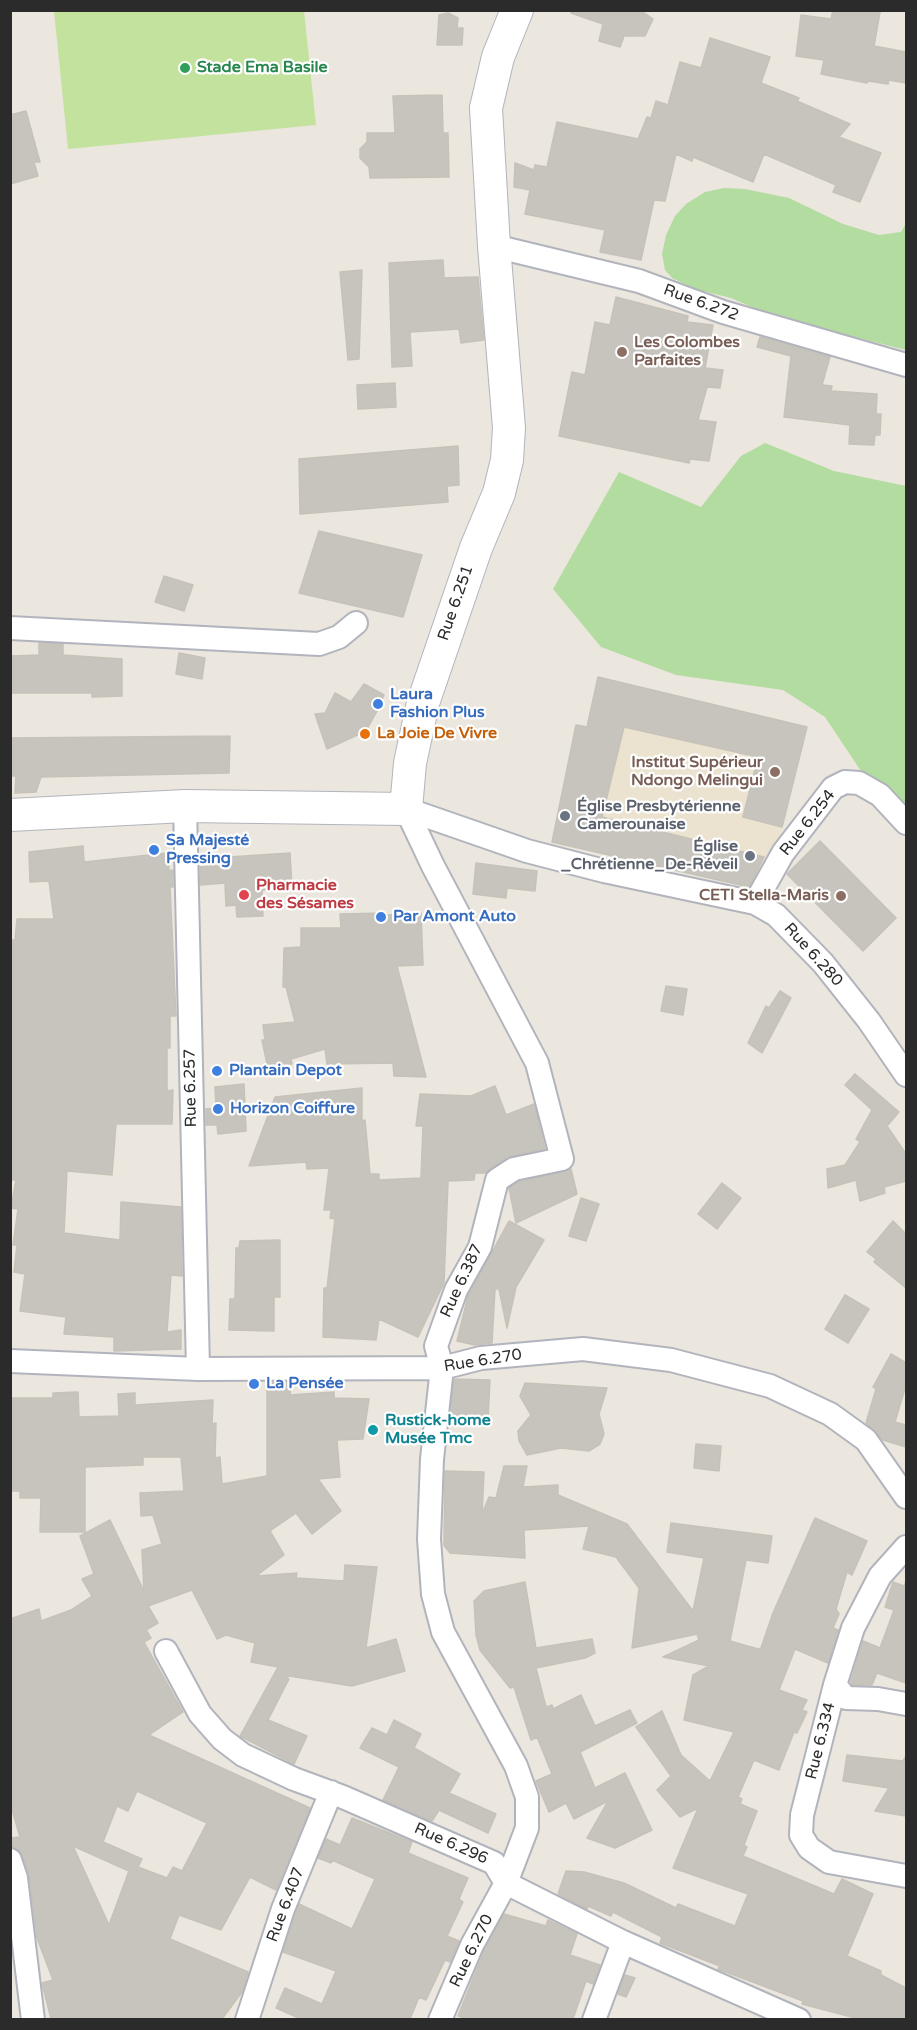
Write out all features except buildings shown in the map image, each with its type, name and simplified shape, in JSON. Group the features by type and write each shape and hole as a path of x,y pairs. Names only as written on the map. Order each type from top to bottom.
{"main road":[{"name":"Rue 6.251","path":"406,808 410,763 423,703 476,548 499,493 507,460 509,428 494,246 486,108 510,13"},
{"path":"10,815 185,806 406,808"}],"street":[{"name":"Rue 6.272","path":"494,246 639,280 723,312 906,365"},
{"path":"10,628 319,644 339,637 356,623"},
{"name":"Rue 6.254","path":"755,903 783,854 833,788 844,782 859,783 880,795 906,823"},
{"name":"Rue 6.257","path":"185,806 198,1369"},
{"name":"Rue 6.280","path":"406,808 527,851 604,871 755,903 776,915 823,963 869,1021 906,1075"},
{"name":"Rue 6.387","path":"406,808 433,866 537,1063 562,1159 514,1169 497,1179 480,1247 456,1290 436,1346 442,1368 432,1459 429,1539 433,1594 442,1632 516,1766 527,1797 527,1828 506,1883"},
{"name":"Rue 6.270","path":"10,1361 198,1369 442,1368 481,1358 583,1349 671,1360 770,1386 830,1414 866,1440 906,1497"},
{"name":"Rue 6.334","path":"906,1548 880,1576 853,1628 835,1685 802,1815 801,1835 809,1848 829,1862 906,1876"},
{"name":"Rue 6.296","path":"166,1651 200,1714 222,1739 243,1755 294,1779 331,1792 494,1863 506,1883 623,1942 799,2019"},
{"path":"835,1685 846,1698 878,1699 906,1704"},
{"name":"Rue 6.407","path":"247,2019 283,1909 331,1792"},
{"path":"10,1860 16,1878 33,2019"},
{"name":"Rue 6.270","path":"440,2019 472,1945 506,1883"},
{"path":"594,2019 623,1942"}],"shaded area":[{"path":"598,677 807,727 775,860 759,889 552,842 576,725 587,727"}],"green space":[{"name":"Stade Ema Basile","path":"54,11 304,11 316,125 68,149"},
{"path":"724,188 745,189 789,198 843,224 879,235 901,232 906,223 906,350 775,317 731,298 695,289 672,278 665,270 662,254 666,235 675,216 686,204 705,192"},
{"path":"765,443 834,471 906,486 906,816 861,771 825,717 783,690 676,675 601,647 553,589 619,472 701,507 741,456"}],"place":[{"name":"Stade Ema Basile","path":"185,68"},
{"name":"Les Colombes Parfaites","path":"622,352"},
{"name":"Laura Fashion Plus","path":"378,704"},
{"name":"La Joie De Vivre","path":"365,734"},
{"name":"Institut Supérieur Ndongo Melingui","path":"775,772"},
{"name":"Église Presbytérienne Camerounaise","path":"565,816"},
{"name":"Sa Majesté Pressing","path":"154,850"},
{"name":"Église _Chrétienne_De-Réveil","path":"750,856"},
{"name":"Pharmacie des Sésames","path":"244,895"},
{"name":"CETI Stella-Maris","path":"841,896"},
{"name":"Par Amont Auto","path":"381,917"},
{"name":"Plantain Depot","path":"217,1071"},
{"name":"Horizon Coiffure","path":"218,1109"},
{"name":"La Pensée","path":"254,1384"},
{"name":"Rustick-home Musée Tmc","path":"373,1430"}]}
